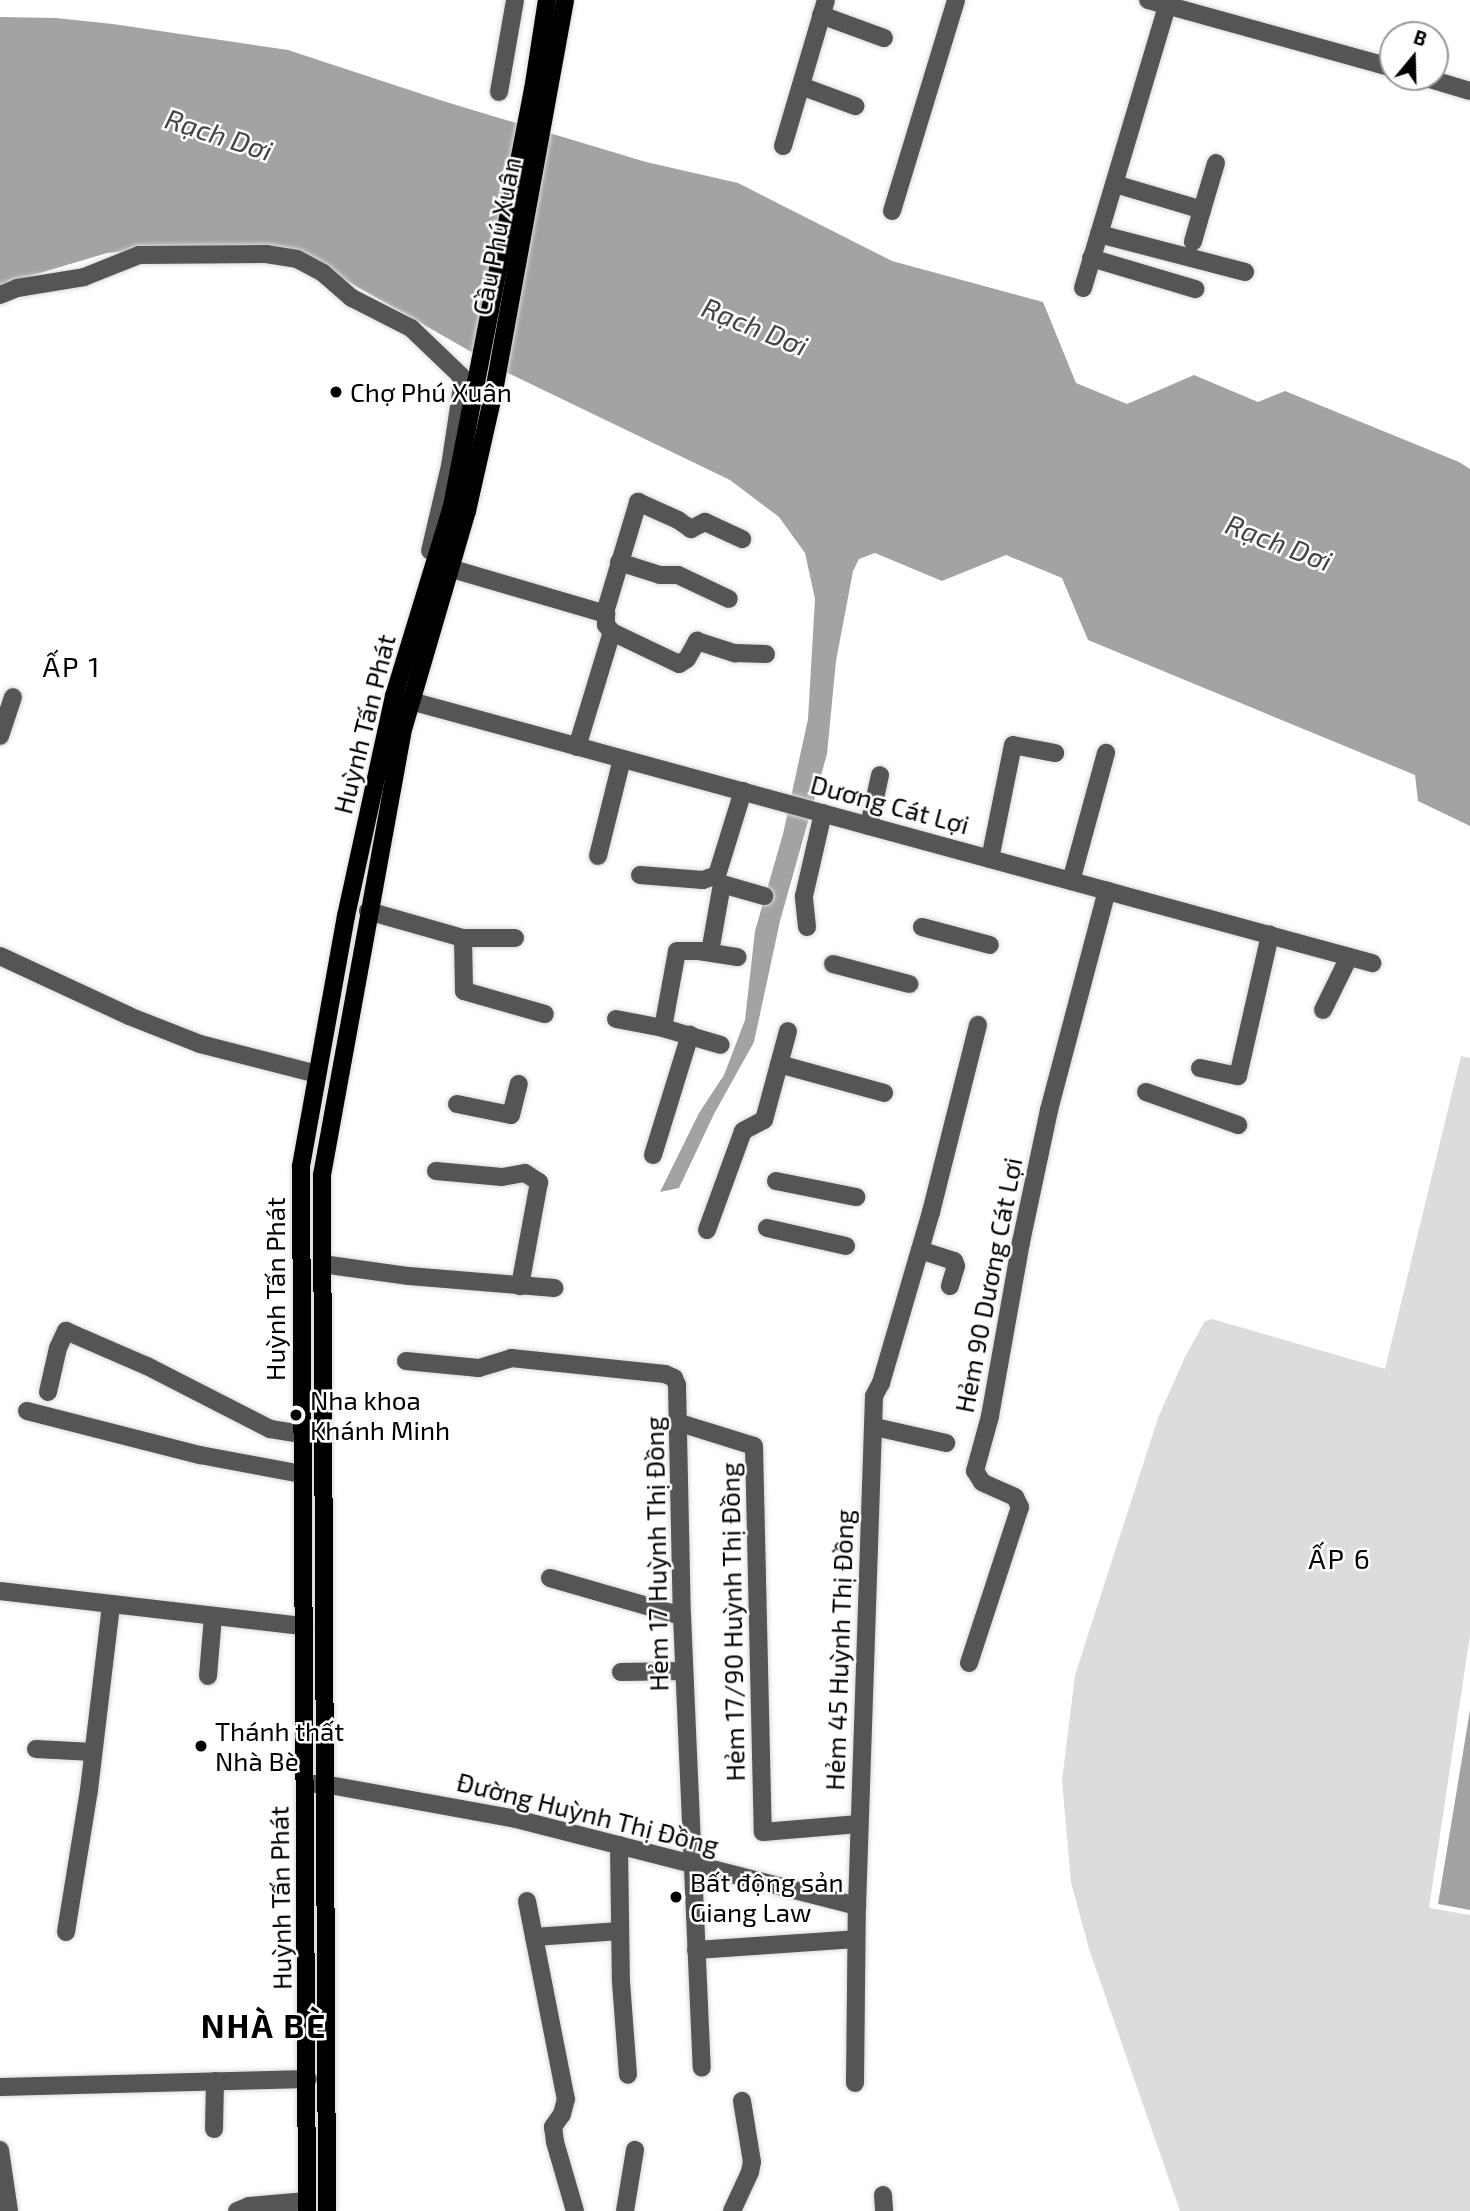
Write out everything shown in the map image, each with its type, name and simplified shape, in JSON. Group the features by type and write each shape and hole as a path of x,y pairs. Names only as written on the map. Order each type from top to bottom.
{"main road":[{"path":"542,91 547,0"},
{"path":"542,91 565,0"},
{"name":"Cầu Phú Xuân","path":"485,388 542,91"},
{"name":"Huỳnh Tấn Phát","path":"307,2206 301,1166 346,916 402,698 443,564 452,506 485,388"},
{"name":"Huỳnh Tấn Phát","path":"327,2211 322,1175 402,698"},
{"path":"317,1074 338,1080"}],"street":[{"path":"499,92 515,0"},
{"path":"891,211 956,0"},
{"path":"1147,0 1379,64"},
{"path":"1083,288 1167,6"},
{"path":"783,146 824,8 884,38"},
{"path":"1449,85 1470,91"},
{"path":"800,86 855,106"},
{"path":"1193,242 1216,163"},
{"path":"1115,184 1202,210"},
{"path":"1099,234 1245,272"},
{"path":"0,295 16,288 84,277 139,255 266,254 297,259 323,273 352,298 411,328 461,376 462,387 450,466 429,556 443,564 606,614"},
{"path":"1091,258 1195,289"},
{"path":"742,539 705,522 691,529 678,520 638,502 606,614 607,625 612,632 679,664 687,659 697,641 735,653 766,654"},
{"path":"620,562 660,575 678,575 729,598"},
{"path":"577,747 612,632"},
{"path":"0,736 13,697"},
{"name":"Dương Cát Lợi","path":"402,698 1372,963"},
{"path":"990,859 1013,745 1055,752"},
{"path":"1071,881 1106,753"},
{"path":"598,856 622,759"},
{"path":"869,826 880,775"},
{"path":"639,875 703,880 717,875 743,791"},
{"path":"807,928 804,896 821,812"},
{"path":"710,952 722,884 764,896"},
{"name":"Hẻm 90 Dương Cát Lợi","path":"969,1663 1020,1507 1015,1497 982,1482 975,1471 990,1416 1021,1242 1049,1110 1107,891"},
{"path":"368,911 463,938 515,938"},
{"path":"922,927 990,945"},
{"path":"1199,1068 1238,1076 1270,935"},
{"path":"463,938 464,991 545,1014"},
{"path":"663,1028 677,951 710,952 738,957"},
{"path":"0,956 129,1016 200,1044 317,1074"},
{"path":"1323,1010 1349,957"},
{"path":"833,964 909,984"},
{"path":"616,1019 663,1028 721,1045"},
{"path":"950,1286 956,1266 954,1261 920,1250 978,1025"},
{"path":"707,1230 743,1131 764,1120 788,1031"},
{"path":"653,1155 690,1035"},
{"path":"779,1063 884,1093"},
{"path":"457,1104 511,1115 519,1084"},
{"path":"1146,1092 1238,1125"},
{"path":"436,1171 502,1177 525,1174 539,1182 520,1286"},
{"path":"776,1181 856,1197"},
{"path":"767,1228 846,1246"},
{"name":"Hẻm 45 Huỳnh Thị Đồng","path":"855,2083 859,1824 874,1396 881,1383 920,1250"},
{"path":"322,1264 409,1276 555,1288"},
{"path":"48,1392 58,1348 66,1331 146,1366 270,1429 302,1434"},
{"name":"Hẻm 17 Huỳnh Thị Đồng","path":"406,1361 479,1368 510,1358 664,1374 674,1378 680,1423 682,1616 702,2068"},
{"path":"27,1411 200,1455 302,1475"},
{"name":"Hẻm 17/90 Huỳnh Thị Đồng","path":"680,1423 754,1446 763,1832 859,1824"},
{"path":"875,1427 946,1443"},
{"path":"550,1578 682,1616"},
{"path":"0,1591 304,1626"},
{"path":"66,1932 93,1752 111,1605"},
{"path":"208,1676 213,1616"},
{"path":"621,1672 684,1671"},
{"path":"36,1749 93,1752"},
{"name":"Đường Huỳnh Thị Đồng","path":"305,1784 324,1784 474,1810 857,1906"},
{"path":"619,1845 620,1931 628,2075"},
{"path":"527,1901 566,2099 562,2114 553,2127 555,2142 575,2211"},
{"path":"534,1937 620,1931"},
{"path":"696,1950 856,1939"},
{"path":"0,2087 308,2079"},
{"path":"214,2129 215,2081"},
{"path":"732,2211 752,2162 742,2101"},
{"path":"0,2150 9,2211"},
{"path":"625,2211 635,2150"},
{"path":"237,2211 249,2206 307,2206"}],"shaded area":[{"path":"1461,1056 1470,1058 1470,1635 1429,1908 1470,1915 1470,2211 1180,2211 1089,1949 1071,1882 1062,1781 1075,1675 1158,1418 1185,1357 1205,1321 1212,1319 1385,1369"}],"water":[{"name":"Rạch Dơi","path":"0,17 56,18 113,24 288,50 443,101 646,162 738,183 892,261 1043,302 1076,383 1127,404 1194,375 1258,402 1285,391 1459,462 1470,469 1470,826 1418,801 1415,775 1088,640 1062,578 1006,555 942,581 875,553 859,559 853,571 836,661 827,754 780,921 754,1042 714,1114 679,1188 660,1192 699,1113 724,1075 745,1020 755,931 783,834 808,719 815,599 805,553 779,517 730,480 510,374 305,257 253,247 179,246 107,253 0,285"},
{"path":"1470,1710 1470,1910 1438,1904"}],"place":[{"name":"Chợ Phú Xuân","path":"336,392"},
{"name":"Nha khoa Khánh Minh","path":"296,1415"},
{"name":"Thánh thất Nhà Bè","path":"201,1746"},
{"name":"Bất động sản Giang Law","path":"676,1897"}],"district":[{"name":"ẤP 1","path":"72,666"},
{"name":"ẤP 6","path":"1340,1558"},
{"name":"NHÀ BÈ","path":"264,2026"}]}
